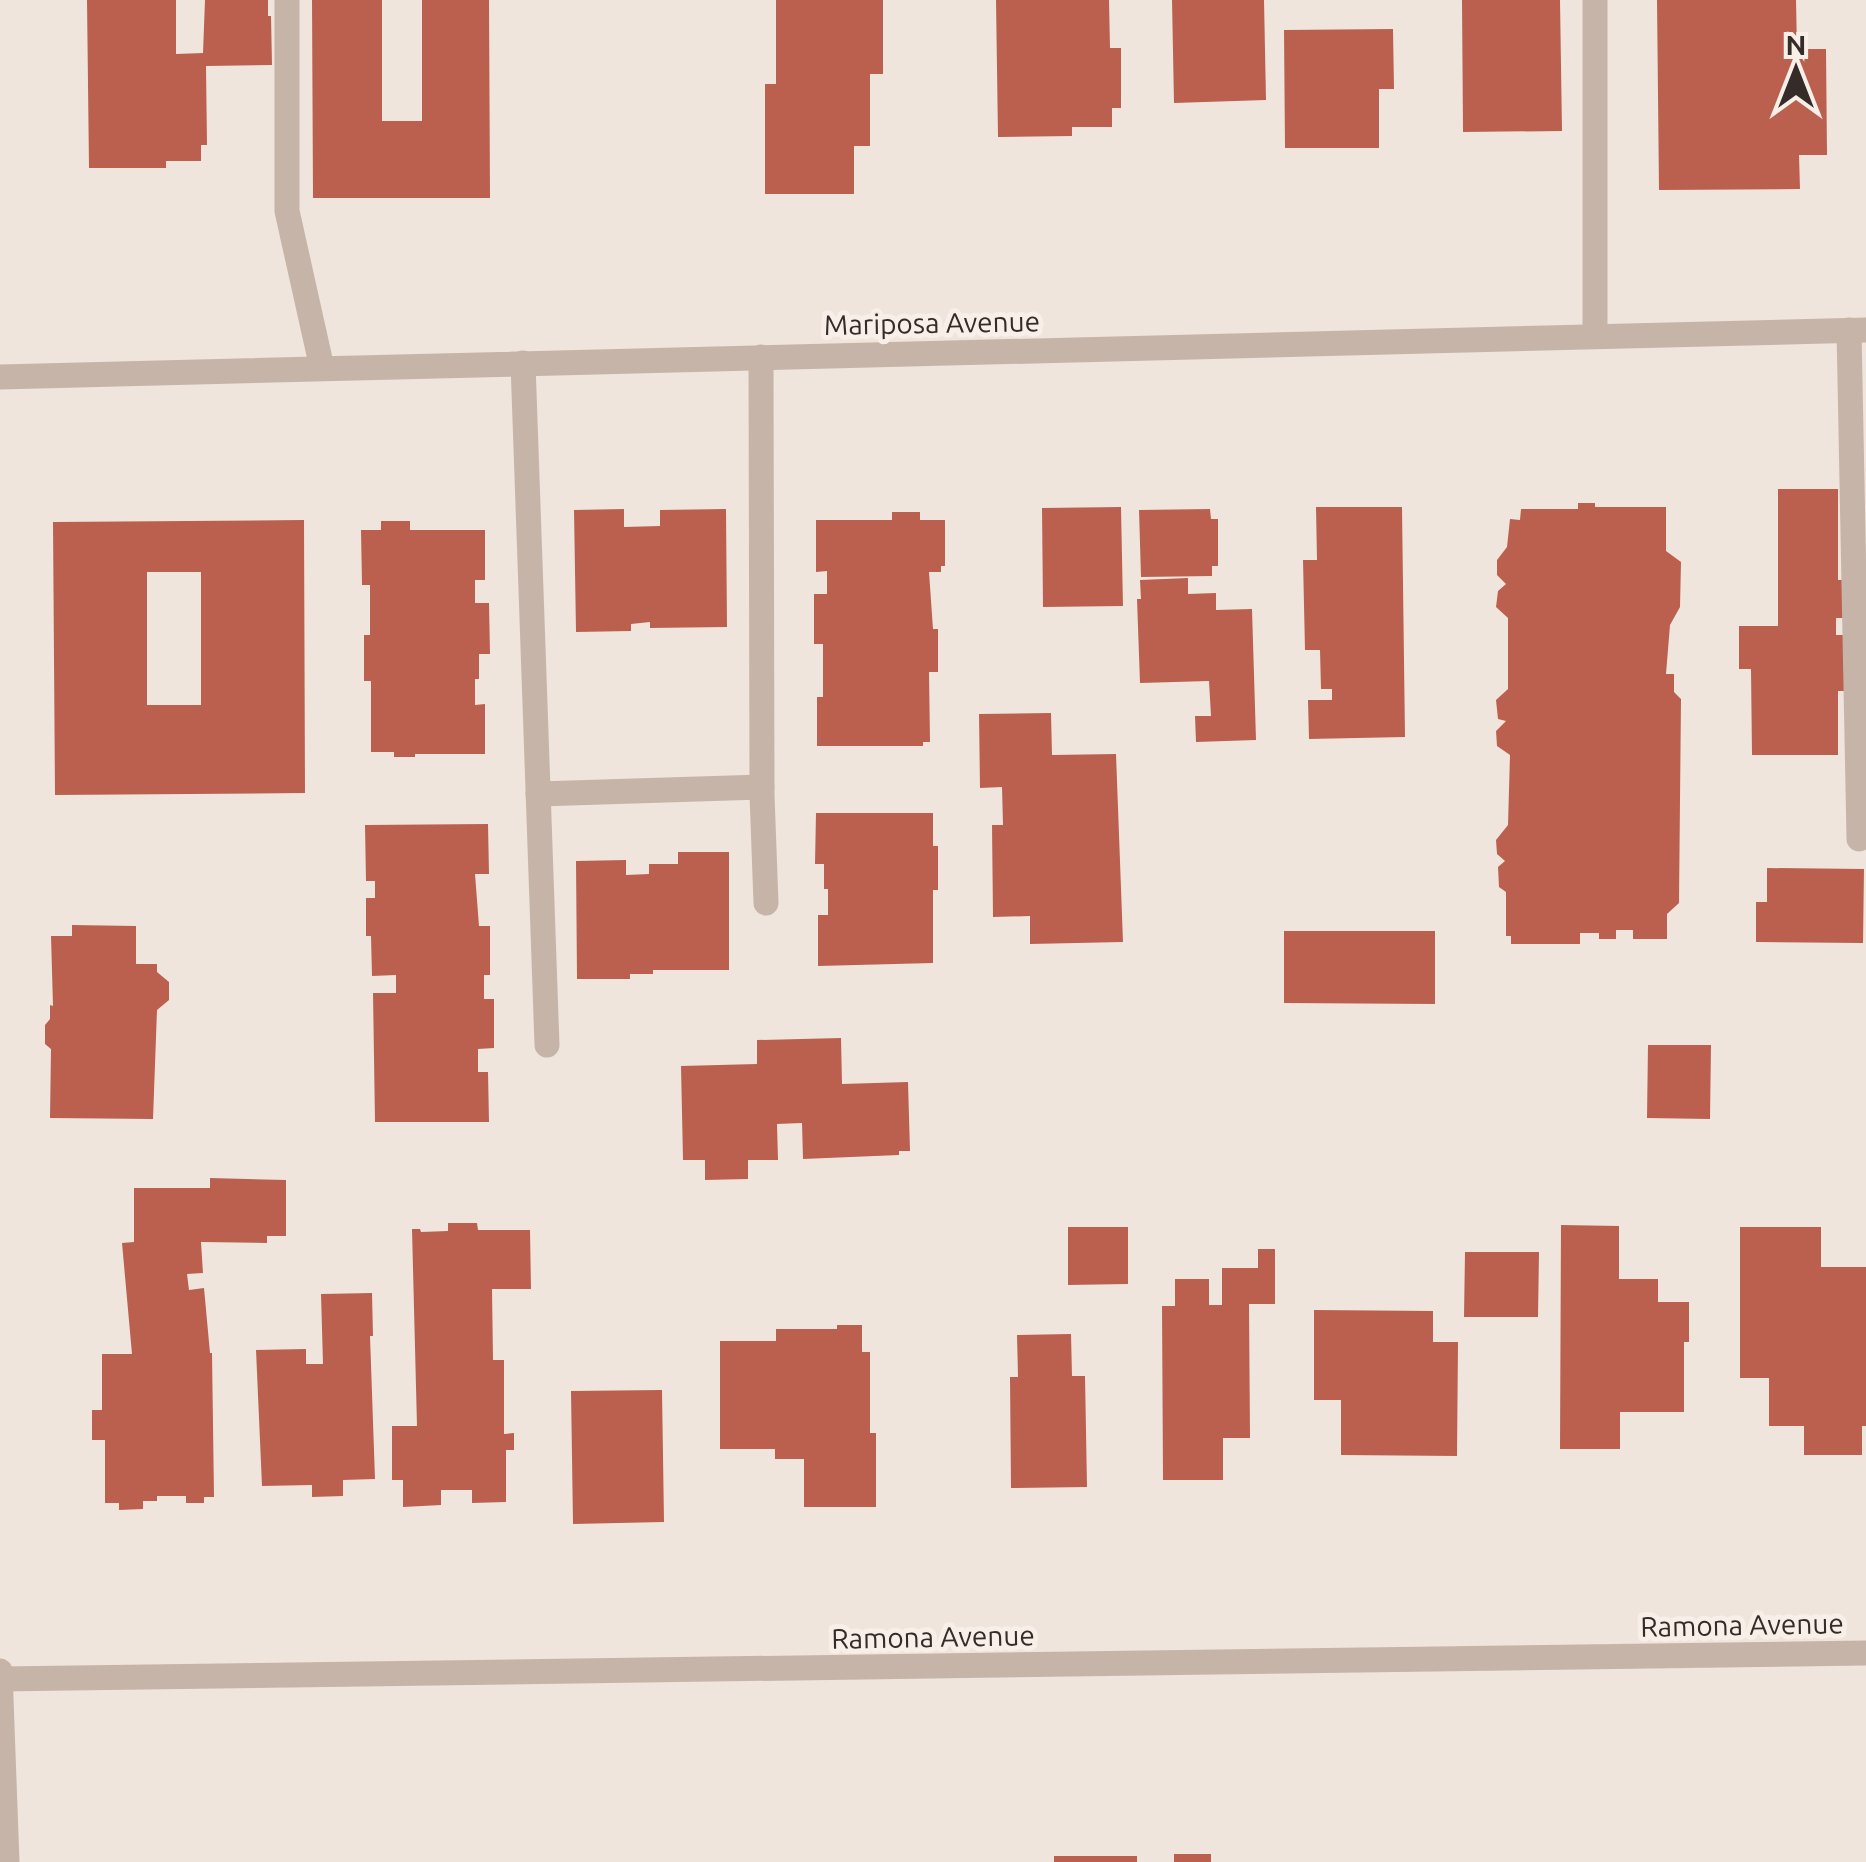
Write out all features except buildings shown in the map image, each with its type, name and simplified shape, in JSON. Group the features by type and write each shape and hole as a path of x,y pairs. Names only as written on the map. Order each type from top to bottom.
{"street":[{"path":"287,0 288,212 322,368"},
{"path":"1594,336 1595,0"},
{"path":"1858,330 1858,839"},
{"name":"Mariposa Avenue","path":"0,377 1858,330"},
{"path":"761,357 766,903"},
{"path":"523,362 547,1046"},
{"path":"538,794 762,787"},
{"name":"Ramona Avenue","path":"1,1677 1866,1653"},
{"path":"1,1677 7,1862"}]}
